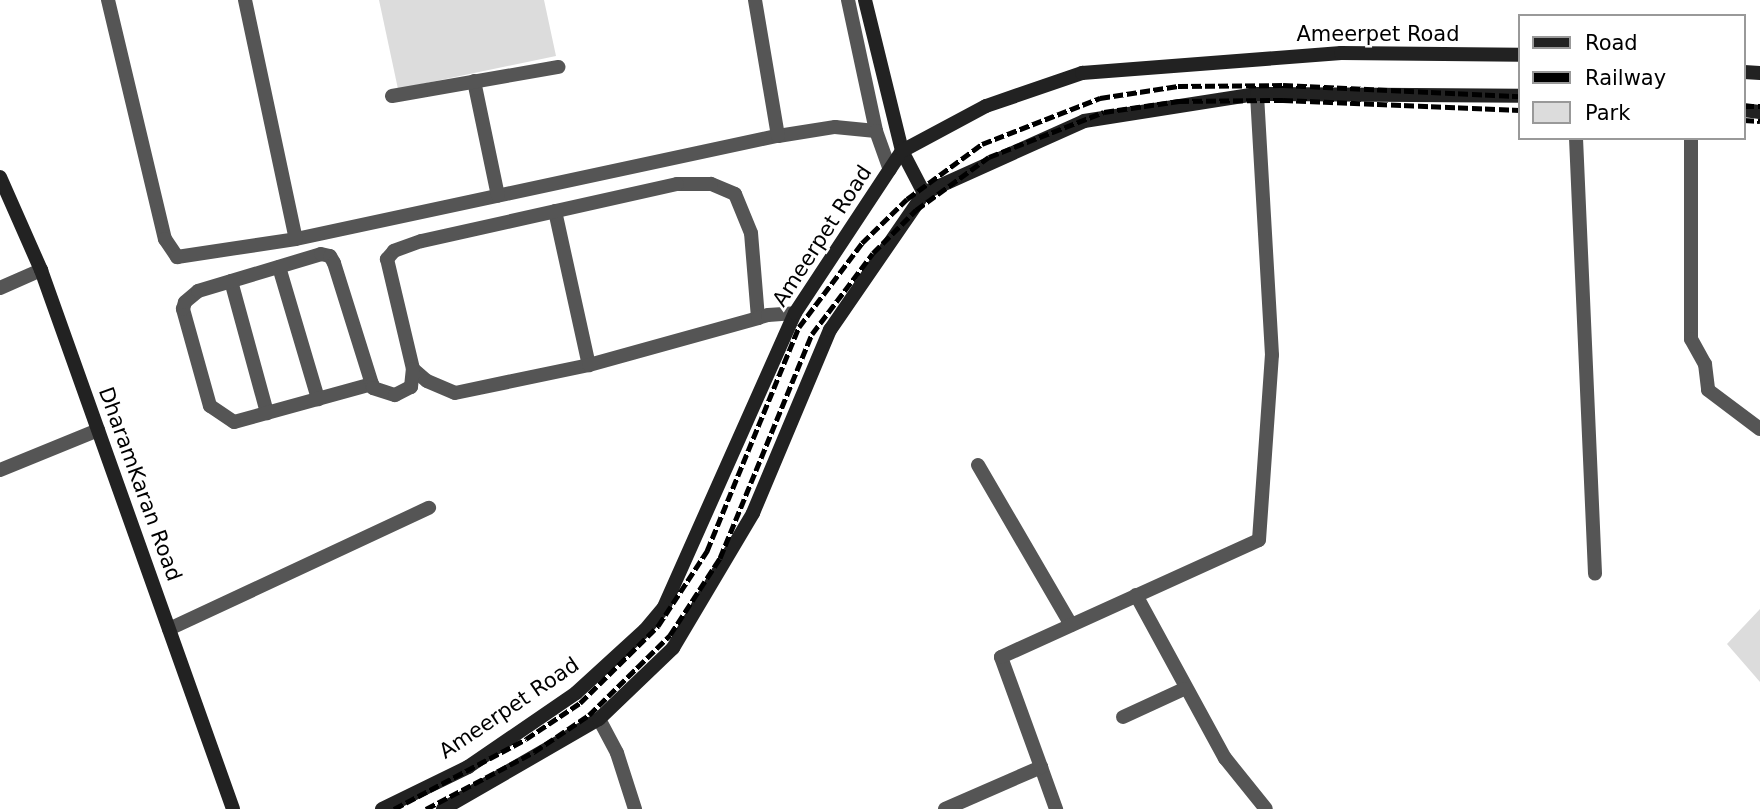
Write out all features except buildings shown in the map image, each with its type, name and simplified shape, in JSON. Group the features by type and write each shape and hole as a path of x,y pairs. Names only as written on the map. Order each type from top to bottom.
{"main road":[{"path":"865,0 902,151 924,193"},
{"name":"Ameerpet Road","path":"382,809 479,759 576,693 645,630 664,607 795,313 902,151 986,106 1082,73 1341,53 1518,55"},
{"path":"443,809 599,719 673,648 753,513 830,330 924,193 1084,121 1257,94 1356,91 1518,96"},
{"name":"DharamKaran Road","path":"0,177 41,270 233,809"}],"street":[{"path":"107,0 168,250 186,258 296,239 778,136 835,127 876,131"},
{"path":"245,0 296,239"},
{"path":"755,0 778,136"},
{"path":"848,0 876,131 890,170"},
{"path":"392,96 559,66"},
{"path":"474,81 498,196"},
{"path":"1056,809 1001,657 1259,540 1272,355 1257,94"},
{"path":"1576,140 1595,574"},
{"path":"1691,140 1690,339 1705,364 1708,390 1760,429"},
{"path":"372,384 234,422 210,406 183,309 191,294 321,254 330,256 372,384 383,395 395,395 411,387 413,369 387,259 394,251 677,184 711,184 735,194 751,233 758,318"},
{"path":"555,211 589,365"},
{"path":"279,267 318,399"},
{"path":"0,288 41,270"},
{"path":"231,281 267,412"},
{"path":"413,369 427,381 455,393 589,365 758,318 795,313"},
{"path":"0,470 98,430"},
{"path":"978,466 1071,625"},
{"path":"169,629 429,508"},
{"path":"1136,595 1184,689 1225,758 1266,809"},
{"path":"1123,717 1184,689"},
{"path":"599,719 617,753 635,809"},
{"path":"941,808 1041,767"}],"green space":[{"path":"379,0 544,0 556,56 398,89"},
{"path":"1760,609 1760,682 1727,644"}],"railway":[{"path":"394,809 526,739 580,703 658,626 707,551 799,327 862,243 907,199 982,144 1100,98 1178,86 1283,85 1518,96"},
{"path":"426,809 534,752 589,715 670,635 720,558 812,334 873,253 916,210 989,157 1104,112 1179,101 1283,100 1518,110"},
{"path":"1746,106 1760,106"},
{"path":"1746,120 1760,121"}]}
